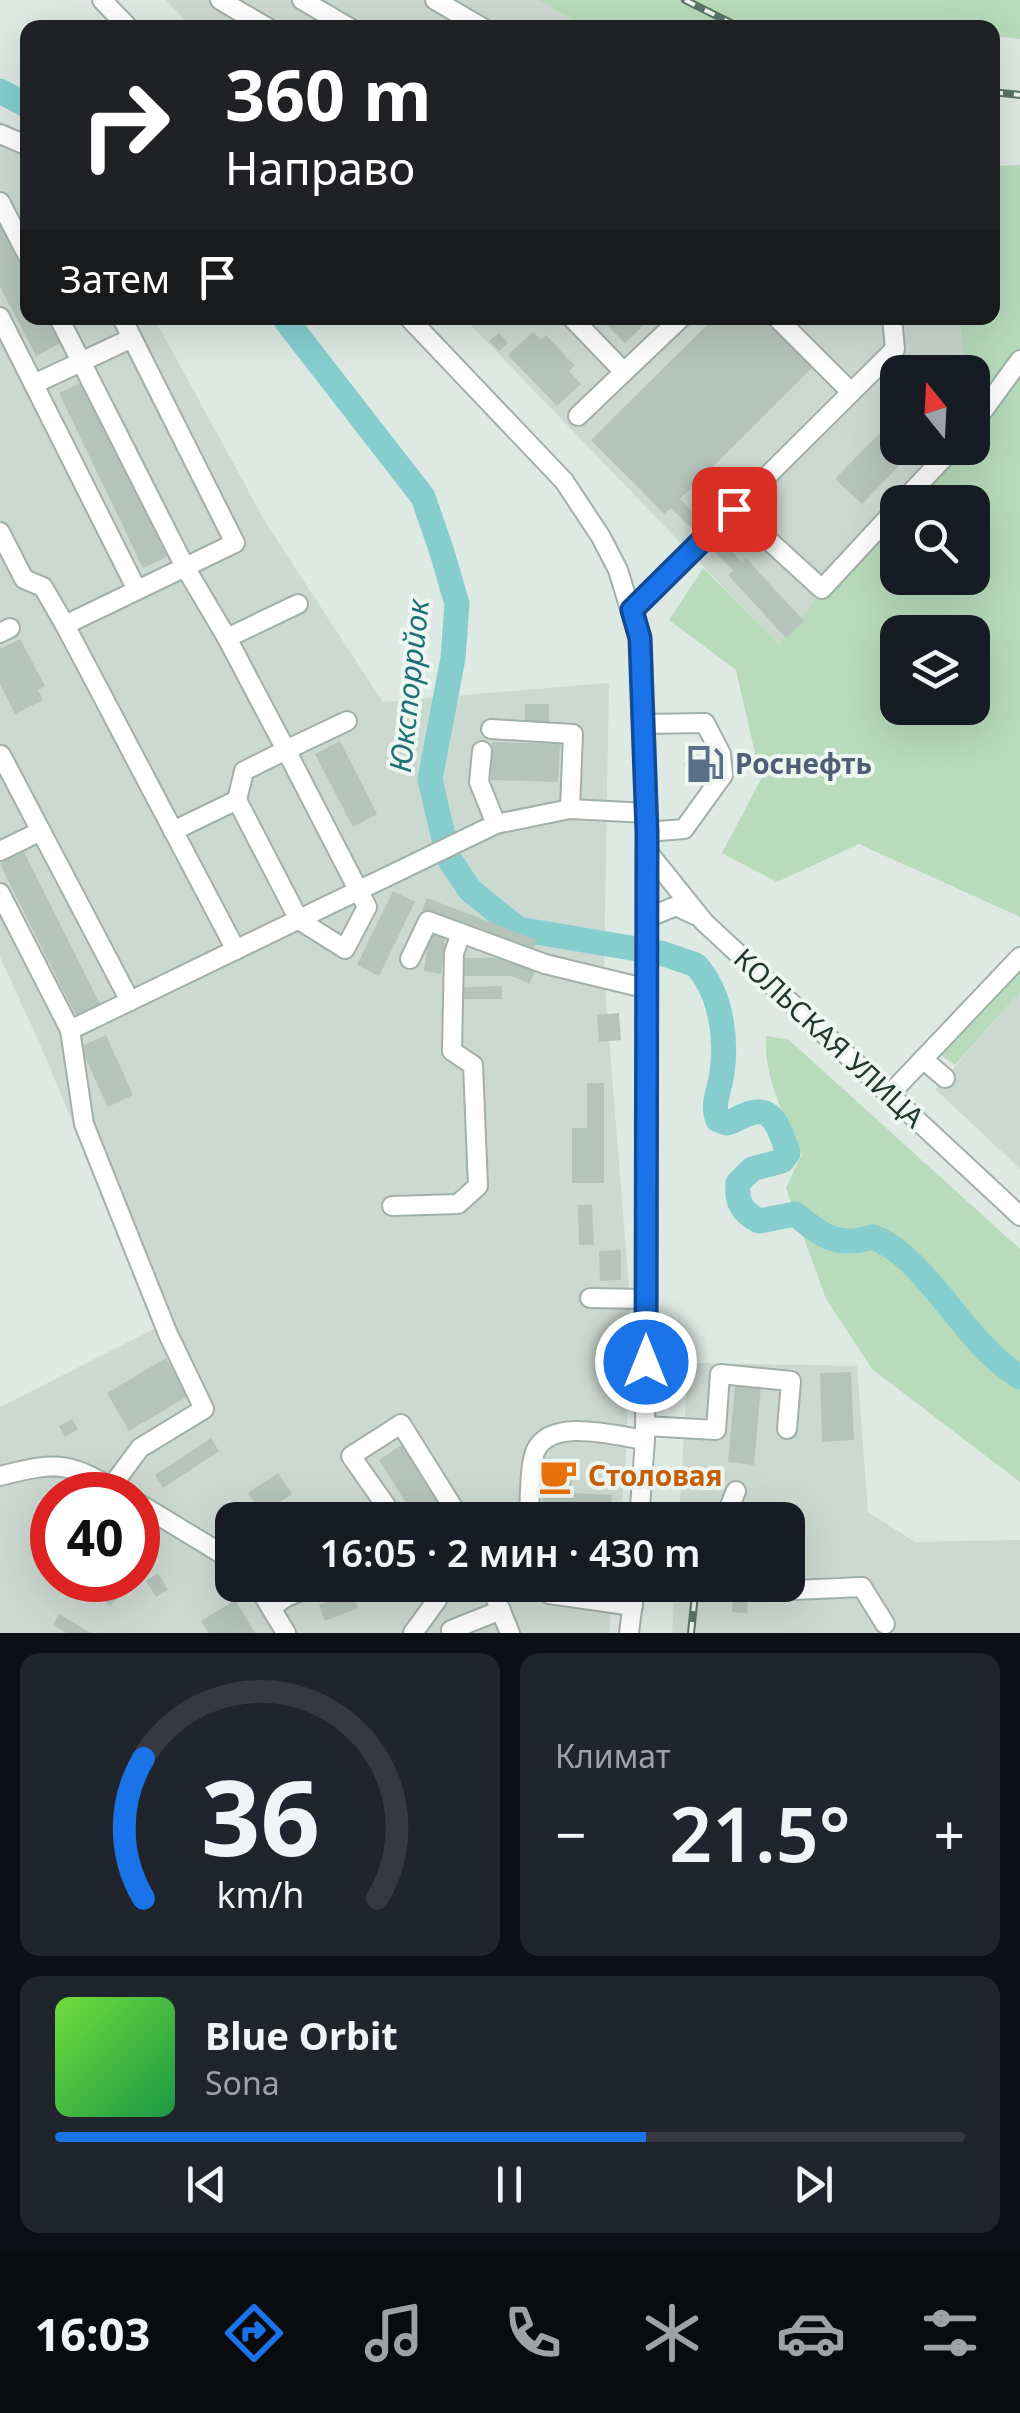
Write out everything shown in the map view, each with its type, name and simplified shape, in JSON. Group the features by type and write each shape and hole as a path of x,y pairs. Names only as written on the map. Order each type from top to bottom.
{"street":[{"path":"102,0 121,20"},
{"path":"220,0 254,20"},
{"path":"302,0 336,20"},
{"path":"436,0 470,20"},
{"path":"0,202 20,241"},
{"path":"0,317 137,590"},
{"path":"62,325 185,567 228,638 286,750 358,891 367,907 345,949 299,920 237,800 244,771 286,750 347,720"},
{"path":"65,625 235,542 126,325"},
{"path":"416,325 564,481 601,536 618,570 640,638 645,724 648,989 645,1433 640,1502"},
{"path":"579,325 624,372"},
{"path":"578,416 674,325"},
{"path":"784,325 852,392"},
{"path":"632,610 896,349 893,325"},
{"path":"34,384 132,338"},
{"path":"990,401 1020,360"},
{"path":"919,485 937,465"},
{"path":"734,509 822,589 880,527"},
{"path":"0,532 24,579 44,586 236,950"},
{"path":"228,638 298,604"},
{"path":"70,1030 495,825 570,809 647,832 684,830 724,775 721,754 705,723 645,724"},
{"path":"492,729 572,734 570,809"},
{"path":"482,751 479,782 495,825"},
{"path":"2,755 130,1001"},
{"path":"173,830 237,800"},
{"path":"0,851 41,831"},
{"name":"КОЛЬСКАЯ УЛИЦА","path":"647,832 704,922 1020,1216"},
{"path":"0,892 70,1030 84,1124 168,1334 204,1408 140,1448 128,1472"},
{"path":"647,925 676,906 704,922"},
{"path":"410,958 428,921 545,964 648,989"},
{"path":"392,1206 458,1204 478,1186 473,1064 452,1050 454,953 461,933"},
{"path":"889,1095 1020,957"},
{"path":"923,1059 945,1078"},
{"path":"590,1298 646,1299"},
{"path":"530,1502 535,1451 548,1436 564,1430 716,1430 720,1374 791,1382 787,1429"},
{"path":"383,1502 351,1456 401,1424 450,1502"},
{"path":"0,1476 41,1465 86,1472"},
{"path":"731,1502 736,1491"},
{"path":"160,1516 215,1550"},
{"path":"805,1590 862,1588 888,1630"},
{"path":"267,1602 286,1633"},
{"path":"271,1608 279,1602"},
{"path":"413,1633 435,1602"},
{"path":"497,1602 510,1633"},
{"path":"605,1602 633,1606"},
{"path":"629,1633 633,1602"},
{"path":"451,1630 501,1610"}],"shaded area":[{"path":"166,0 538,0 574,20 185,20"},
{"path":"0,121 20,130 20,325 158,325 267,525 383,702 609,683 604,975 630,1300 622,1502 215,1502 215,1602 612,1602 609,1633 0,1633 0,1407 158,1327 0,957"},
{"path":"471,325 961,325 963,355 880,355 880,465 928,465 911,485 880,485 880,523 779,645"},
{"path":"1020,992 1020,1169 935,1089"},
{"path":"688,1363 857,1366 868,1512 915,1542 1020,1540 1020,1633 672,1633 674,1602 805,1602 805,1502 680,1502"}],"green space":[{"path":"538,0 1020,0 1020,39 1000,37 1000,20 574,20"},
{"path":"1020,165 1020,917 859,844 777,882 722,853 761,779 736,670 669,620 703,568 779,644 880,523 880,595 990,595 990,485 911,485 928,465 990,465 990,355 963,355 961,325 1000,325 1000,166"},
{"path":"1020,969 1020,992 955,1065 939,1054"},
{"path":"766,1036 789,1040 1020,1249 1020,1482 872,1369 826,1299 786,1188 802,1154 772,1082"}],"building":[{"path":"0,222 20,260 20,325 53,325 62,342 36,356 0,287"},
{"path":"607,325 644,325 625,343"},
{"path":"707,325 770,325 813,367 680,499 742,562 746,558 804,621 786,638 728,575 733,570 671,508 664,514 591,440"},
{"path":"533,332 541,340 546,335 575,366 569,371 581,384 557,406 508,355"},
{"path":"499,333 508,343 499,351 489,341"},
{"path":"83,382 167,557 143,568 59,393"},
{"path":"880,433 880,465 900,465 862,504 835,479"},
{"path":"20,639 45,686 38,690 43,700 15,714 0,684 0,649"},
{"path":"525,704 549,704 549,724 525,723"},
{"path":"340,741 377,814 353,827 315,754"},
{"path":"492,742 560,744 558,782 491,780"},
{"path":"708,760 710,773 686,777 684,763"},
{"path":"23,850 100,1004 76,1016 0,864"},
{"path":"393,891 415,902 379,976 357,965"},
{"path":"427,898 537,940 532,953 422,911"},
{"path":"429,932 446,934 441,974 424,971"},
{"path":"460,958 512,958 536,970 529,984 512,976 460,976"},
{"path":"502,986 502,999 463,999 463,987"},
{"path":"619,1013 621,1040 599,1042 597,1015"},
{"path":"106,1035 133,1095 108,1107 80,1047"},
{"path":"587,1083 604,1083 604,1183 572,1183 572,1128 587,1128"},
{"path":"578,1205 592,1205 594,1245 579,1245"},
{"path":"621,1250 621,1280 600,1281 599,1251"},
{"path":"166,1358 188,1396 129,1431 107,1393"},
{"path":"851,1372 854,1440 822,1442 820,1373"},
{"path":"735,1385 761,1387 754,1465 728,1462"},
{"path":"72,1419 78,1429 65,1437 59,1426"},
{"path":"211,1438 219,1451 163,1488 160,1472"},
{"path":"403,1444 440,1502 406,1502 379,1460"},
{"path":"545,1458 574,1460 571,1493 612,1495 611,1502 542,1502"},
{"path":"278,1473 292,1494 280,1502 254,1502 248,1493"},
{"path":"160,1576 168,1590 160,1595"},
{"path":"236,1602 255,1633 209,1633 201,1621"},
{"path":"356,1602 358,1608 325,1621 319,1605"},
{"path":"733,1602 748,1602 747,1613 732,1612"},
{"path":"59,1614 91,1633 66,1633 53,1625"}],"waterway":[{"name":"Юкспоррйок","path":"0,91 20,102"},
{"name":"Юкспоррйок","path":"289,325 423,497 442,552 457,604 453,658 430,779 448,857 470,890 518,929 661,953 696,965 717,1002 723,1030 718,1120 727,1123 751,1113 766,1114 780,1131 788,1153 782,1161 752,1169 738,1183 744,1210 759,1221 795,1214 831,1238 849,1241 873,1237 893,1248 929,1282 982,1345 1020,1377"}],"railway":[{"path":"685,0 725,20"},
{"path":"1000,93 1020,95"},
{"path":"691,1633 694,1602"}],"place":[{"name":"Роснефть","path":"705,764"},
{"name":"Столовая","path":"558,1476"}],"route":[{"path":"646,1362 645,724 640,638 632,610 734,509"}]}
